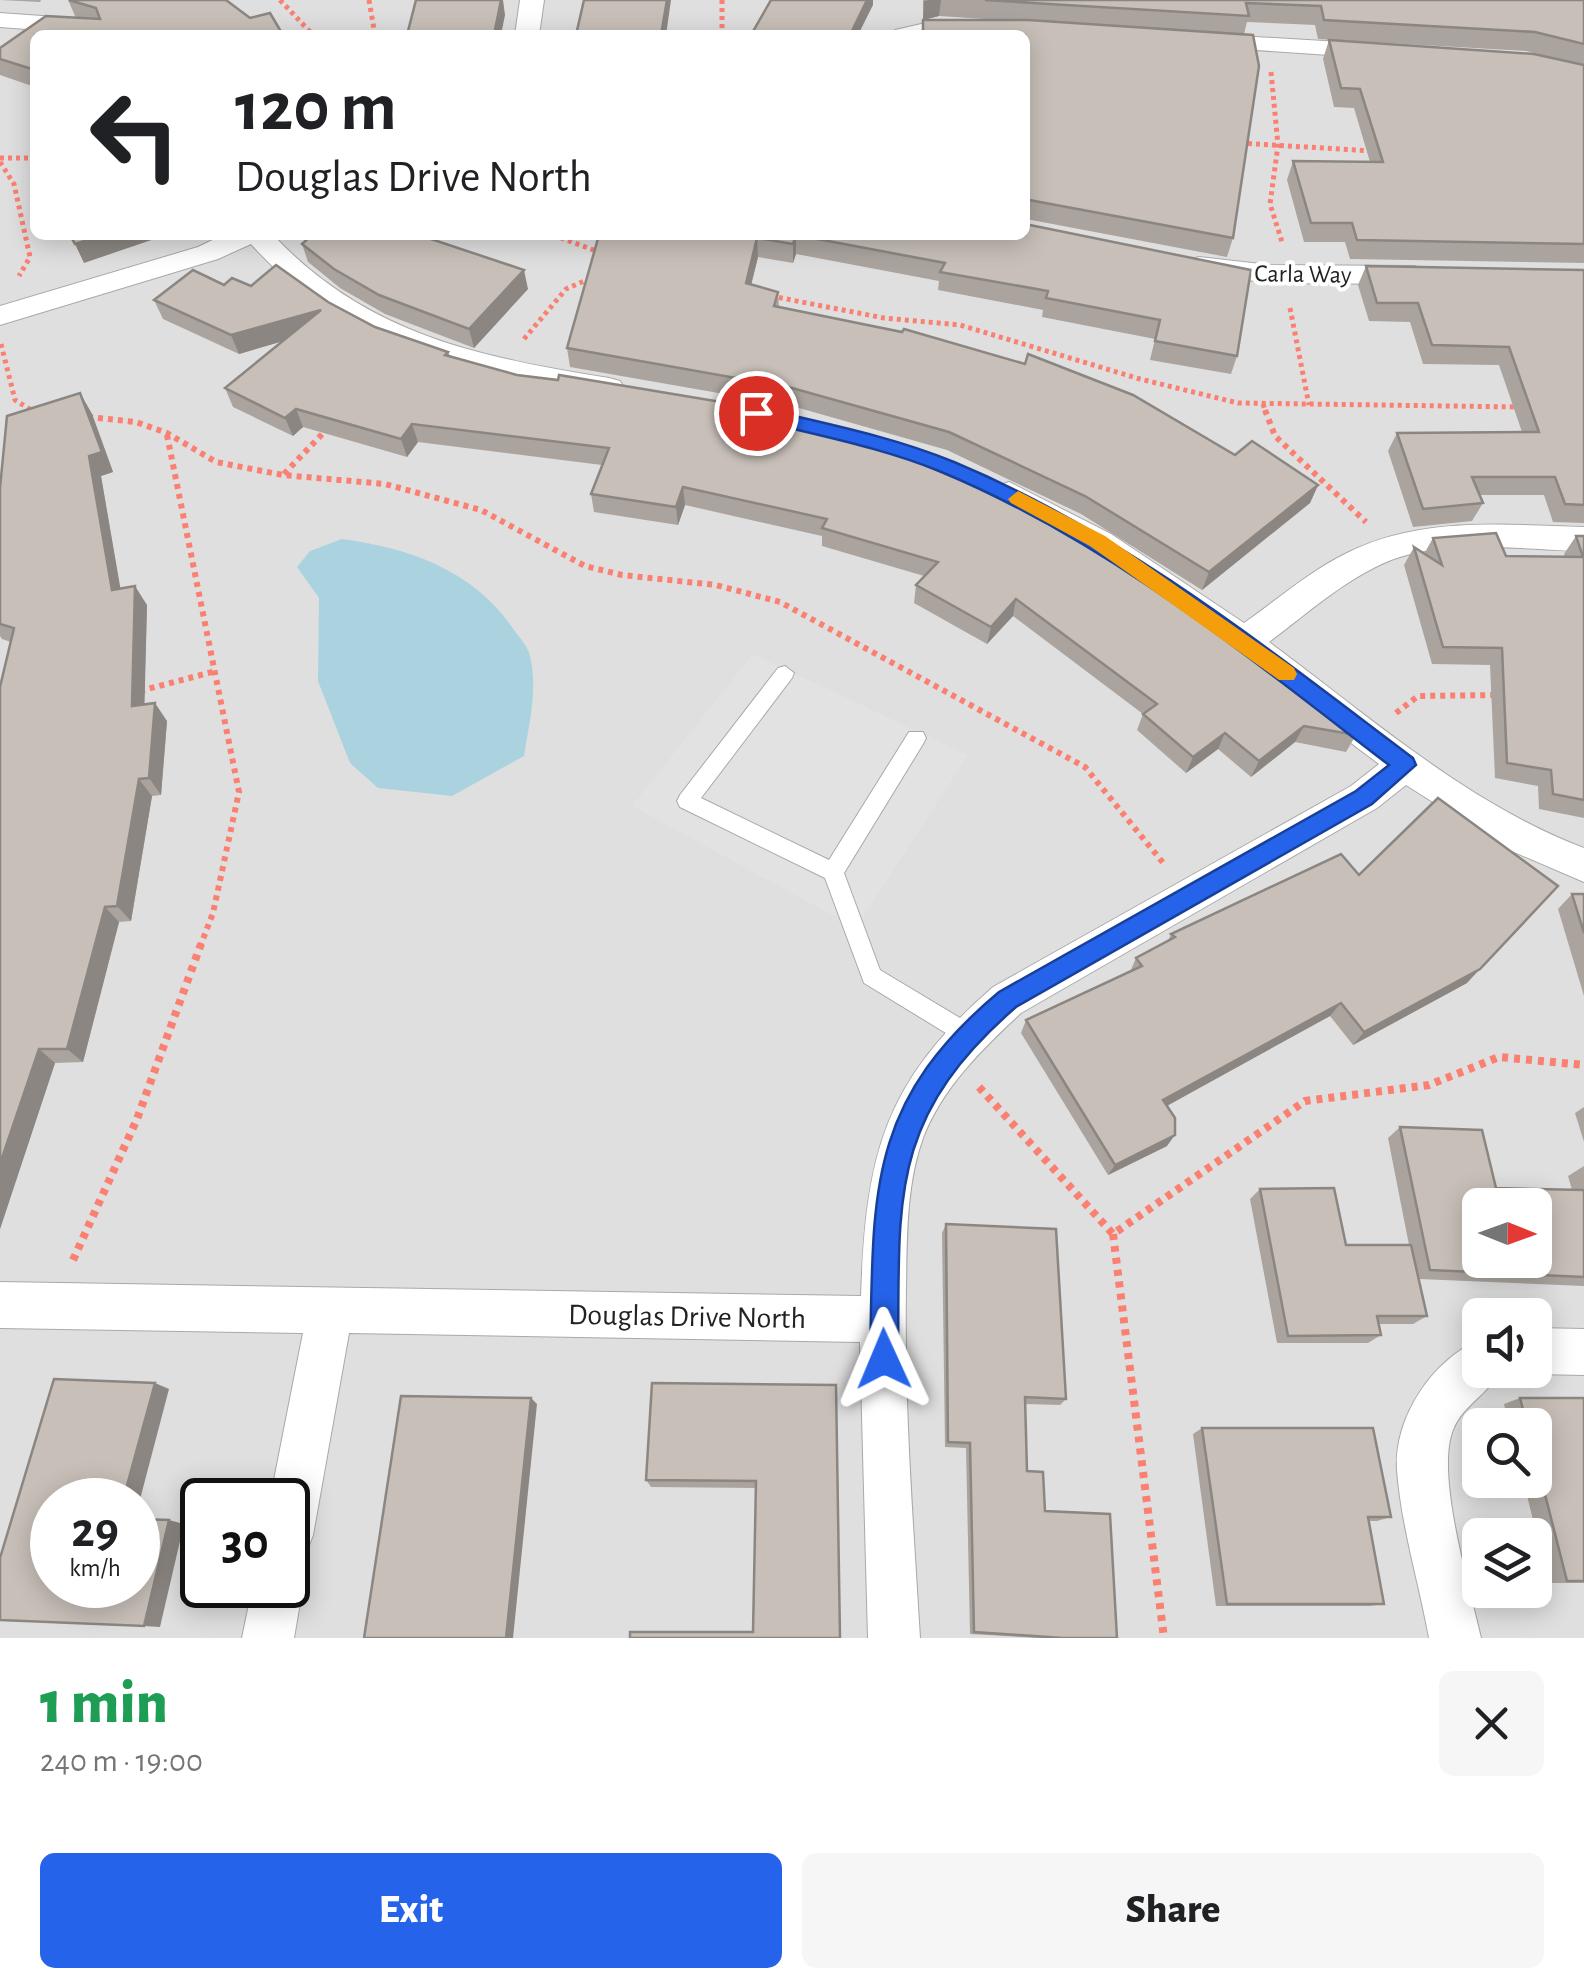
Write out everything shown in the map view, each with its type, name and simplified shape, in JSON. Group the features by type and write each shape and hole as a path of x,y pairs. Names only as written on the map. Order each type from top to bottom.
{"street":[{"path":"528,30 532,0"},
{"path":"0,20 56,24 77,30"},
{"path":"926,30 1003,29"},
{"path":"1174,40 1400,53"},
{"path":"5,304 208,253 235,240"},
{"path":"262,240 307,286 396,338 500,369 635,392"},
{"name":"Carla Way","path":"1171,261 1283,274 1434,275"},
{"path":"984,484 1098,541 1244,642 1405,765 1500,831 1584,866"},
{"path":"1244,642 1357,561 1392,547 1455,538 1584,539"},
{"path":"894,1638 882,1319 887,1206 901,1139 928,1083 959,1044 1008,1000 1364,797 1405,765"},
{"name":"Douglas Drive North","path":"0,1304 882,1319"},
{"path":"299,1478 330,1310"},
{"path":"1552,1351 1584,1352"},
{"path":"1455,1638 1421,1468 1428,1429 1447,1391 1462,1378"},
{"path":"268,1638 274,1608"}],"lane":[{"path":"785,674 687,801 833,872 872,976 959,1044"},
{"path":"833,872 916,738"}],"path":[{"path":"280,0 308,30"},
{"path":"368,0 374,30"},
{"path":"722,0 722,30"},
{"path":"1269,45 1278,145 1270,204 1284,247 1283,274 1309,405"},
{"path":"1230,142 1373,150"},
{"path":"5,304 30,257 14,184 0,160 30,158"},
{"path":"567,240 608,256"},
{"path":"500,369 566,288 595,276"},
{"path":"767,295 884,318 960,325 1140,379 1238,403 1525,407"},
{"path":"0,338 15,400 40,416"},
{"path":"1264,404 1275,436 1392,547"},
{"path":"71,417 136,422 167,434 216,462 283,475 385,484 481,510 585,566 622,575 716,585 780,602 1085,767 1190,896"},
{"path":"283,475 330,426"},
{"path":"52,1305 137,1119 212,914 239,792 167,434"},
{"path":"123,695 216,670"},
{"path":"1368,736 1418,696 1510,695"},
{"path":"959,1044 1113,1234 1164,1638"},
{"path":"1113,1234 1305,1101 1429,1085 1499,1057 1584,1066"}],"shaded area":[{"path":"0,0 1584,0 1584,1638 0,1638"},
{"path":"753,654 968,755 856,928 632,806"}],"water":[{"path":"342,539 392,549 439,566 480,592 498,610 530,656 532,706 524,756 452,796 378,788 350,763 318,681 319,598 297,567 310,551"}],"building":[{"path":"69,0 226,0 250,18 270,13 280,30 30,30 30,68 0,59 0,48 46,16 100,19 96,8"},
{"path":"416,0 501,0 495,30 408,30"},
{"path":"584,0 667,0 662,30 577,30"},
{"path":"771,0 867,0 852,30 754,30"},
{"path":"985,0 1584,0 1584,44 1535,32 1324,20 1321,6 1246,3 1249,16"},
{"path":"923,20 1028,20 1253,35 1259,66 1233,238 1030,200 1030,30 923,30"},
{"path":"1329,40 1534,54 1584,65 1584,244 1357,240 1352,223 1311,223 1293,161 1383,162 1360,89 1341,88"},
{"path":"1030,225 1251,270 1237,356 1155,341 1160,320 1046,298 1048,291 940,272 945,263 823,240 1030,240"},
{"path":"306,240 434,240 524,270 469,329 379,295 334,269 302,244"},
{"path":"598,240 757,240 746,283 778,292 774,306 902,332 904,329 1025,364 1028,354 1133,395 1235,455 1252,441 1318,485 1209,572 1085,496 949,432 792,388 567,348"},
{"path":"276,265 328,302 375,327 448,352 445,355 517,375 558,380 559,375 751,407 932,458 994,484 1112,550 1179,596 1174,600 1238,644 1241,642 1356,735 1304,726 1259,761 1225,733 1193,757 1143,714 1157,704 1016,599 991,627 916,585 938,562 822,528 827,519 683,487 676,507 591,494 609,448 412,424 401,439 296,409 285,418 225,388 321,310 231,335 154,300 193,270 224,285 232,278 251,286"},
{"path":"1366,266 1584,270 1584,505 1565,504 1555,477 1472,477 1483,503 1423,509 1397,433 1539,432 1509,347 1432,345 1418,303 1377,303"},
{"path":"80,393 102,452 89,456 112,590 135,586 132,706 155,703 149,778 139,779 117,906 105,907 67,1049 39,1049 0,1164 0,687 14,628 0,624 0,488 7,416"},
{"path":"1496,533 1506,556 1583,557 1576,536 1584,536 1584,800 1553,794 1551,770 1507,763 1502,648 1443,647 1414,547 1442,565 1433,538"},
{"path":"1438,798 1558,886 1480,969 1364,1032 1341,1003 1163,1100 1175,1118 1175,1135 1115,1165 1026,1020 1142,966 1136,958 1175,937 1171,934 1341,854 1359,875"},
{"path":"1572,894 1584,894 1584,933"},
{"path":"1400,1127 1482,1130 1496,1188 1462,1188 1462,1271 1430,1270"},
{"path":"1334,1188 1346,1245 1411,1245 1427,1316 1377,1316 1381,1335 1288,1336 1260,1189"},
{"path":"1552,1189 1584,1190 1584,1277 1552,1276"},
{"path":"946,1224 1056,1229 1066,1399 1025,1397 1027,1471 1043,1472 1045,1511 1110,1514 1117,1638 974,1632 970,1443 948,1442"},
{"path":"54,1379 155,1383 129,1478 30,1478 30,1608 148,1608 144,1626 0,1620 0,1558"},
{"path":"652,1383 836,1385 840,1638 630,1638 630,1632 753,1632 756,1481 646,1480"},
{"path":"401,1396 531,1398 506,1638 364,1638"},
{"path":"1520,1398 1584,1398 1584,1581 1567,1581 1546,1498 1552,1498 1552,1408 1523,1408"},
{"path":"1202,1428 1373,1428 1391,1517 1368,1517 1384,1604 1227,1604"},
{"path":"160,1520 169,1520 160,1558"}],"slow traffic":[{"path":"1018,499 1098,541 1286,674"}],"route":[{"path":"756,413 889,446 948,467 1098,541 1244,642 1405,765 1364,797 1008,1000 967,1034 928,1083 901,1139 887,1206 884,1359"}]}
